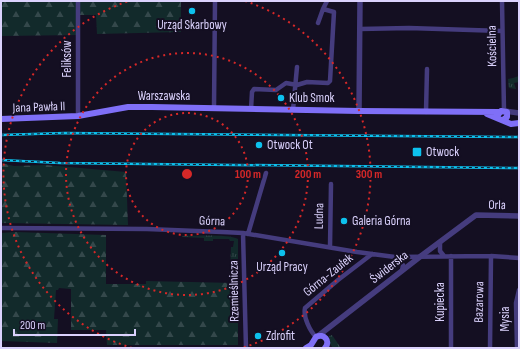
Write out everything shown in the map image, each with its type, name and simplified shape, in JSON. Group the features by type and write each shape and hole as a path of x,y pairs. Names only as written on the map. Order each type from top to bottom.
{"main road":[{"name":"Warszawska","path":"78,116 128,107 214,107 293,110 482,113 503,115 511,124 519,123"},
{"name":"Jana Pawła II","path":"1,119 78,116"},
{"path":"316,341 323,336 328,344"},
{"name":"Świderska","path":"306,348 316,341"}],"street":[{"name":"Feliksów","path":"78,1 78,116"},
{"path":"214,107 215,1"},
{"path":"318,23 327,1"},
{"path":"359,111 360,1"},
{"name":"Kościelna","path":"502,1 503,115"},
{"path":"251,109 252,92 254,89 276,90 284,83 298,85 307,82 328,83 331,80 334,12 324,9"},
{"path":"360,29 409,28 502,31"},
{"path":"293,110 297,67"},
{"path":"426,112 427,69"},
{"name":"Warszawska","path":"503,115 519,114 517,118 519,123"},
{"name":"Rzemieślnicza","path":"246,348 245,234 266,173"},
{"name":"Ludna","path":"330,184 330,247"},
{"name":"Orla","path":"455,231 476,215 519,216"},
{"name":"Górna","path":"1,228 147,229 245,234 397,257 491,256 519,258"},
{"name":"Świderska","path":"316,341 337,322 455,231"},
{"path":"440,242 440,251 444,256"},
{"name":"Górna-Zaułek","path":"316,341 304,314 305,308 372,254"},
{"name":"Kupiecka","path":"451,256 451,348"},
{"name":"Bazarowa","path":"490,348 491,256"},
{"path":"397,257 403,265 402,271"},
{"name":"Mysia","path":"517,348 516,303 519,290"},
{"name":"Świderska","path":"328,344 328,333 337,322"}],"green space":[{"path":"1,1 181,1 181,32 97,34 96,15 79,15 79,35 1,36"},
{"path":"519,76 519,82 514,83 516,89 509,88 509,90 508,79"},
{"path":"1,163 14,166 46,165 126,172 128,225 1,223"},
{"path":"15,232 106,235 106,284 146,284 146,281 238,284 238,345 107,345 106,330 71,330 71,289 59,288 56,290 54,319 58,319 57,343 1,341 1,233"},
{"path":"219,236 238,239 238,274 230,273 231,247 233,247 234,241 230,241 229,239 213,239 213,241 204,241 204,238 182,237"},
{"path":"332,335 341,348 333,348 330,344 329,336"}],"railway":[{"path":"1,135 65,133 519,137"},
{"path":"1,160 60,163 519,168"}],"place":[{"name":"Urząd Skarbowy","path":"192,11"},
{"name":"Klub Smok","path":"281,98"},
{"name":"Otwock Ot","path":"259,145"},
{"name":"Otwock","path":"417,152"},
{"name":"Galeria Górna","path":"344,221"},
{"name":"Urząd Pracy","path":"282,253"},
{"name":"Zdrofit","path":"258,336"}]}
